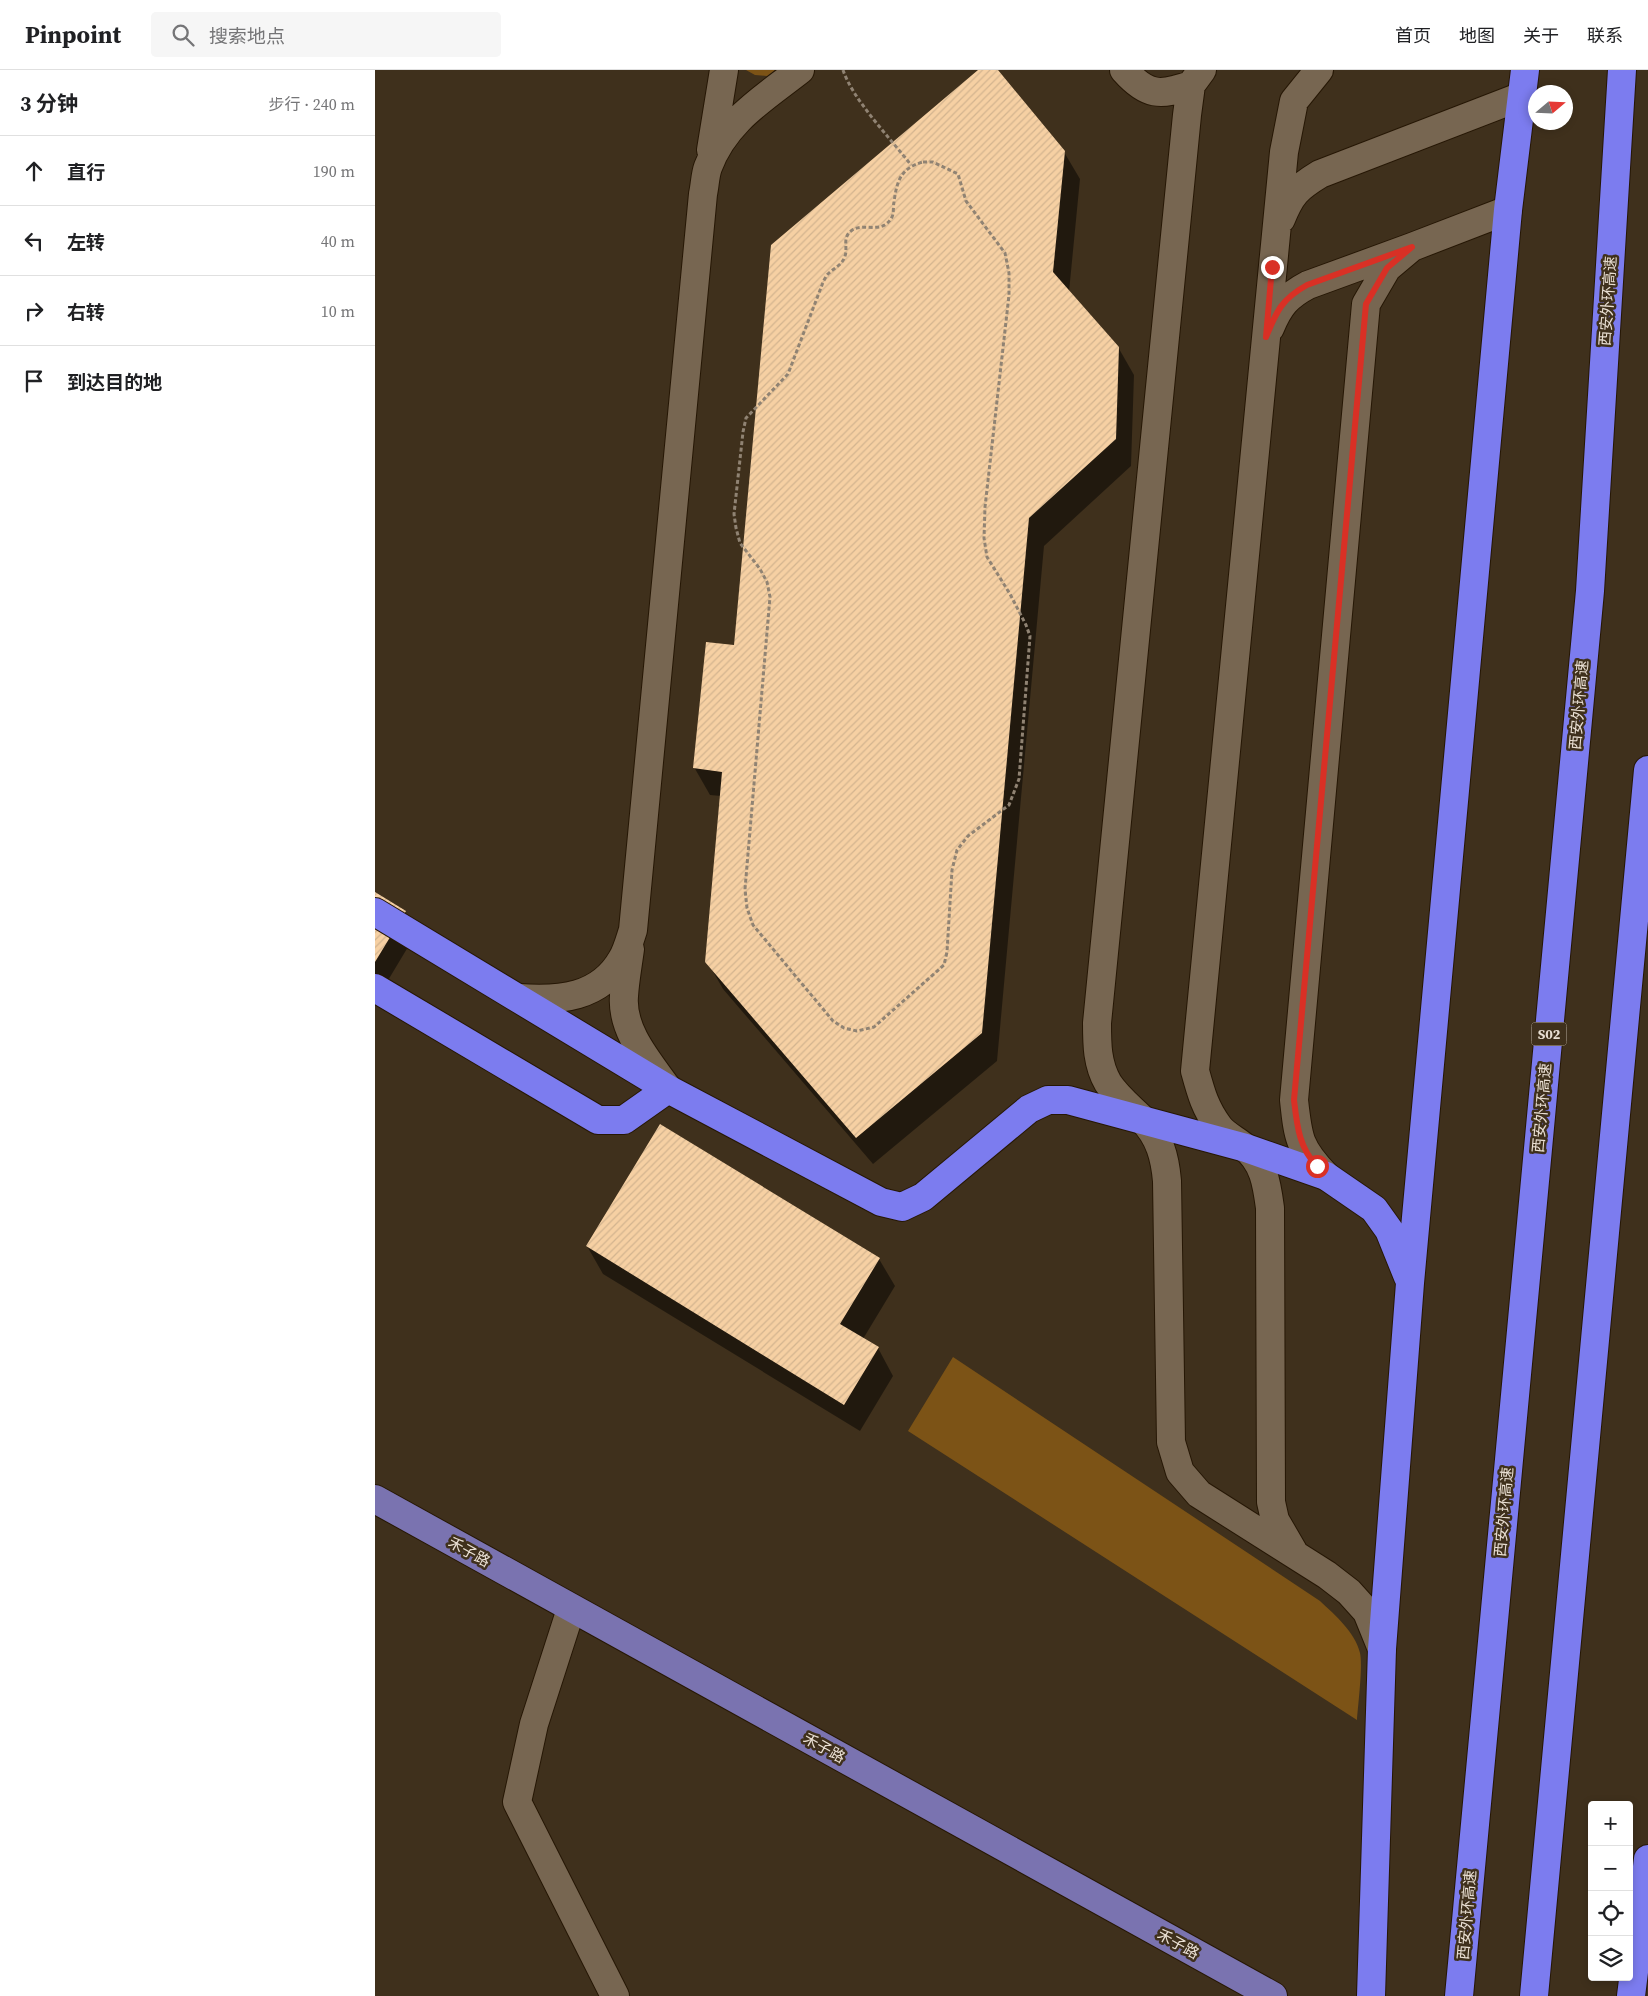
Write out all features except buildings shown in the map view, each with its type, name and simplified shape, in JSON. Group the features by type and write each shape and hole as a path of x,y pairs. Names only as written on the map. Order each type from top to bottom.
{"highway":[{"name":"西安外环高速","path":"1459,1996 1590,591 1622,70"},
{"path":"1371,1996 1382,1648 1410,1283 1508,210 1524,83"},
{"path":"1534,1996 1648,770"},
{"path":"375,912 668,1089 881,1202 902,1208 923,1197 1029,1109 1048,1100 1068,1100 1246,1148 1326,1176 1374,1209 1389,1230 1410,1283"},
{"path":"375,988 599,1120 624,1120 668,1089"},
{"path":"1637,1985 1648,1866"}],"main road":[{"name":"禾子路","path":"375,1499 1273,1996"}],"street":[{"path":"668,1089 637,1045 628,1024 623,998 633,930 703,194 724,70"},
{"path":"708,168 721,140 735,122 800,70"},
{"path":"1124,70 1134,82 1155,93 1173,92 1197,78"},
{"path":"1298,1556 1285,1539 1275,1520 1271,1502 1270,1208 1266,1178 1257,1160 1246,1148 1220,1129 1203,1103 1195,1071 1284,152 1294,101 1319,70"},
{"path":"1197,78 1097,1024 1098,1057 1108,1083 1156,1136 1165,1157 1171,1442 1180,1472 1199,1494 1298,1556 1349,1592 1367,1612 1382,1648"},
{"path":"1275,232 1289,200 1302,186 1320,174 1524,83"},
{"path":"1266,337 1277,310 1292,293 1307,285 1508,210"},
{"path":"1326,1176 1308,1157 1298,1132 1294,1100 1366,304 1387,268 1412,247"},
{"path":"519,998 549,1000 577,995 604,982 622,959 633,930"},
{"path":"571,1609 534,1724 517,1802 615,1996"}],"path":[{"path":"843,70 846,80 862,103 911,165"},
{"path":"933,162 958,174 966,201 1005,253 1009,273 1009,295 985,507 984,538 987,557 1010,594 1030,636 1019,779 1009,805 968,836 957,850 952,870 947,952 944,965 874,1028 857,1031 844,1028 833,1021 753,925 747,908 745,889 770,597 767,582 760,569 740,543 734,514 743,432 747,418 788,374 821,285 828,274 840,266 846,254 844,243 850,232 860,227 874,228 887,224 892,216 896,186 901,176 911,165 933,162"}],"shaded area":[{"path":"746,70 775,70 767,76 755,75"},
{"path":"953,1357 1320,1601 1349,1631 1360,1653 1361,1676 1357,1720 908,1431"}],"route":[{"path":"1272,267 1266,337 1277,310 1292,293 1307,285 1412,247 1387,268 1366,304 1294,1100 1298,1132 1308,1157 1317,1166"}]}
